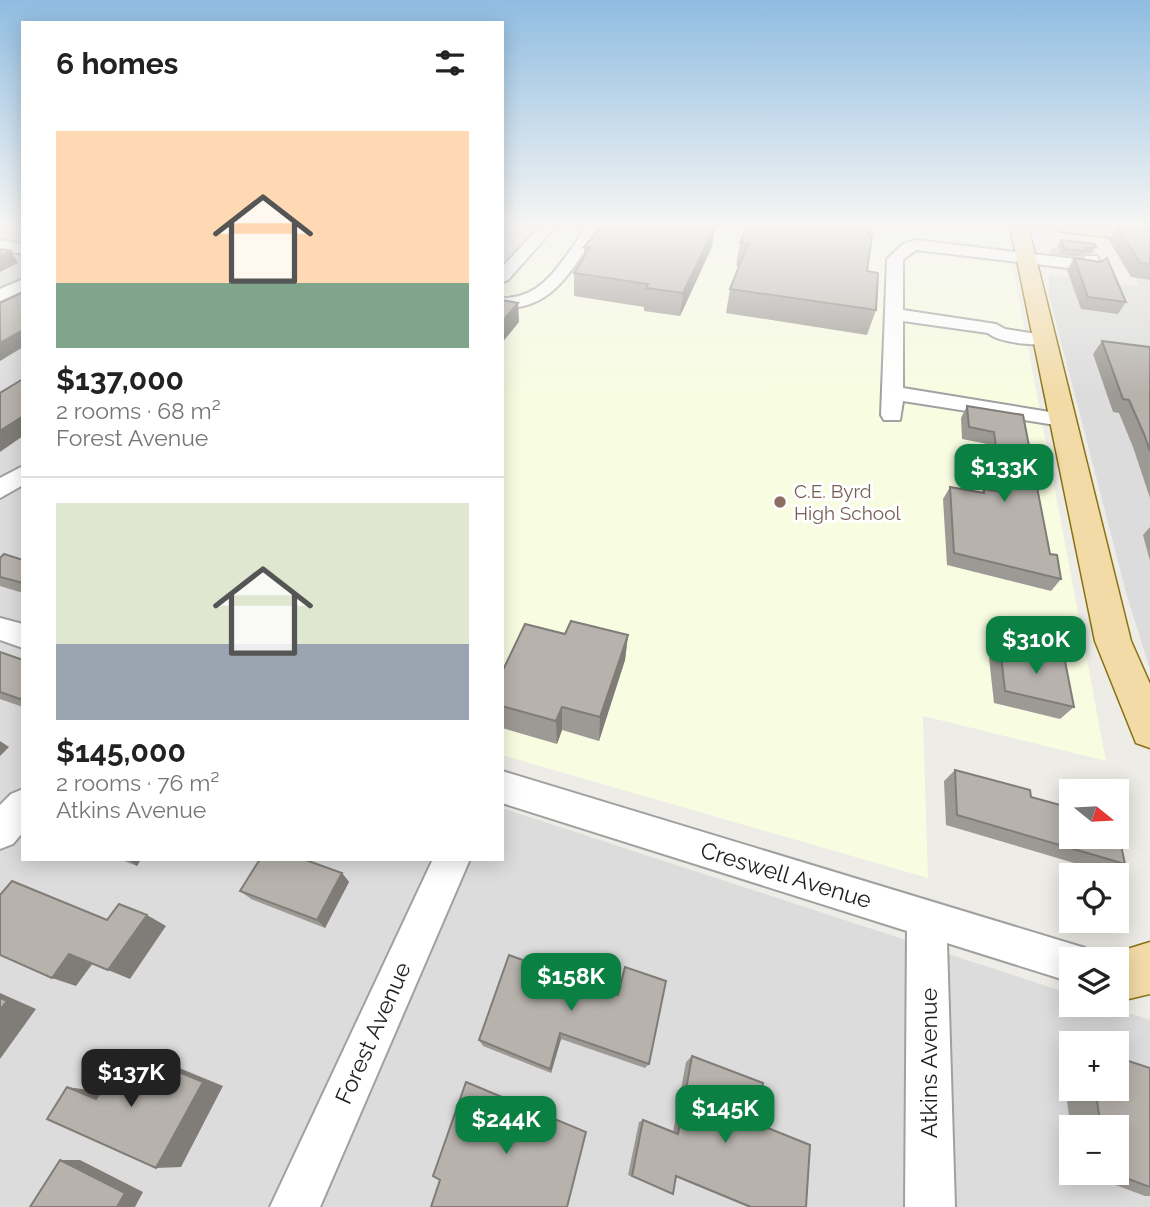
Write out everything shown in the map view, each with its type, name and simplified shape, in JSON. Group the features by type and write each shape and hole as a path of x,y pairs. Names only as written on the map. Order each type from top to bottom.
{"main road":[{"path":"1033,282 1043,340 1114,641 1122,668 1150,730"},
{"path":"1129,973 1150,968"}],"street":[{"path":"504,303 525,303 545,293 553,282"},
{"path":"892,415 895,282"},
{"path":"0,296 21,285"},
{"path":"894,314 1043,340"},
{"path":"893,393 1062,420"},
{"path":"0,490 21,474"},
{"path":"0,629 21,635"},
{"name":"Creswell Avenue","path":"504,788 1059,958"},
{"path":"0,831 21,808"},
{"name":"Forest Avenue","path":"295,1207 451,861"},
{"name":"Atkins Avenue","path":"927,919 930,1207"},
{"path":"1129,980 1150,986"}],"shaded area":[{"path":"0,282 21,282 21,861 504,861 504,809 1059,990 1059,1017 1129,1017 1129,1013 1150,1020 1150,1207 0,1207"},
{"name":"C.E. Byrd High School","path":"507,282 1016,282 1106,761 923,716 928,878 504,756 504,286"},
{"path":"1049,282 1105,282 1140,287 1138,282 1150,282 1150,669 1127,596 1049,295"}],"building":[{"path":"637,282 688,282 683,293 646,288 648,284"},
{"path":"733,282 877,282 876,310 730,289"},
{"path":"1083,282 1118,282 1126,302 1088,297"},
{"path":"21,293 21,331 0,343 0,303"},
{"path":"504,300 518,303 504,320"},
{"path":"1102,341 1149,347 1150,451 1129,400 1123,399"},
{"path":"21,380 21,417 0,431 0,393"},
{"path":"967,406 1023,415 1050,554 1057,555 1061,579 954,553 950,487 984,493 984,489 1002,492 994,432 969,427"},
{"path":"4,554 21,559 21,582 0,577 0,558"},
{"path":"571,621 628,635 600,717 562,707 556,721 504,707 504,668 525,624 565,634"},
{"path":"1000,646 1065,661 1074,707 1005,691"},
{"path":"0,652 21,659 21,699 0,692"},
{"path":"955,770 1030,790 1031,797 1059,805 1059,845 957,815"},
{"path":"1074,849 1122,849 1125,863"},
{"path":"259,861 309,861 342,873 317,920 240,891"},
{"path":"12,881 107,920 119,904 147,915 108,970 69,954 52,978 0,955 0,895"},
{"path":"509,955 618,995 625,967 666,981 649,1064 560,1033 550,1069 479,1040"},
{"path":"0,998 7,1001 0,1010"},
{"path":"126,1050 203,1082 156,1168 47,1119 67,1087 96,1099"},
{"path":"692,1056 763,1083 758,1124 810,1145 806,1207 751,1207 676,1176 673,1194 632,1176 643,1120 678,1134"},
{"path":"1129,1061 1150,1068 1150,1187 1129,1179 1129,1115 1099,1115 1097,1101 1129,1101"},
{"path":"466,1082 586,1132 567,1207 431,1207 440,1180 433,1176"},
{"path":"60,1160 125,1193 117,1207 30,1207"}],"place":[{"name":"C.E. Byrd High School","path":"780,502"}]}
